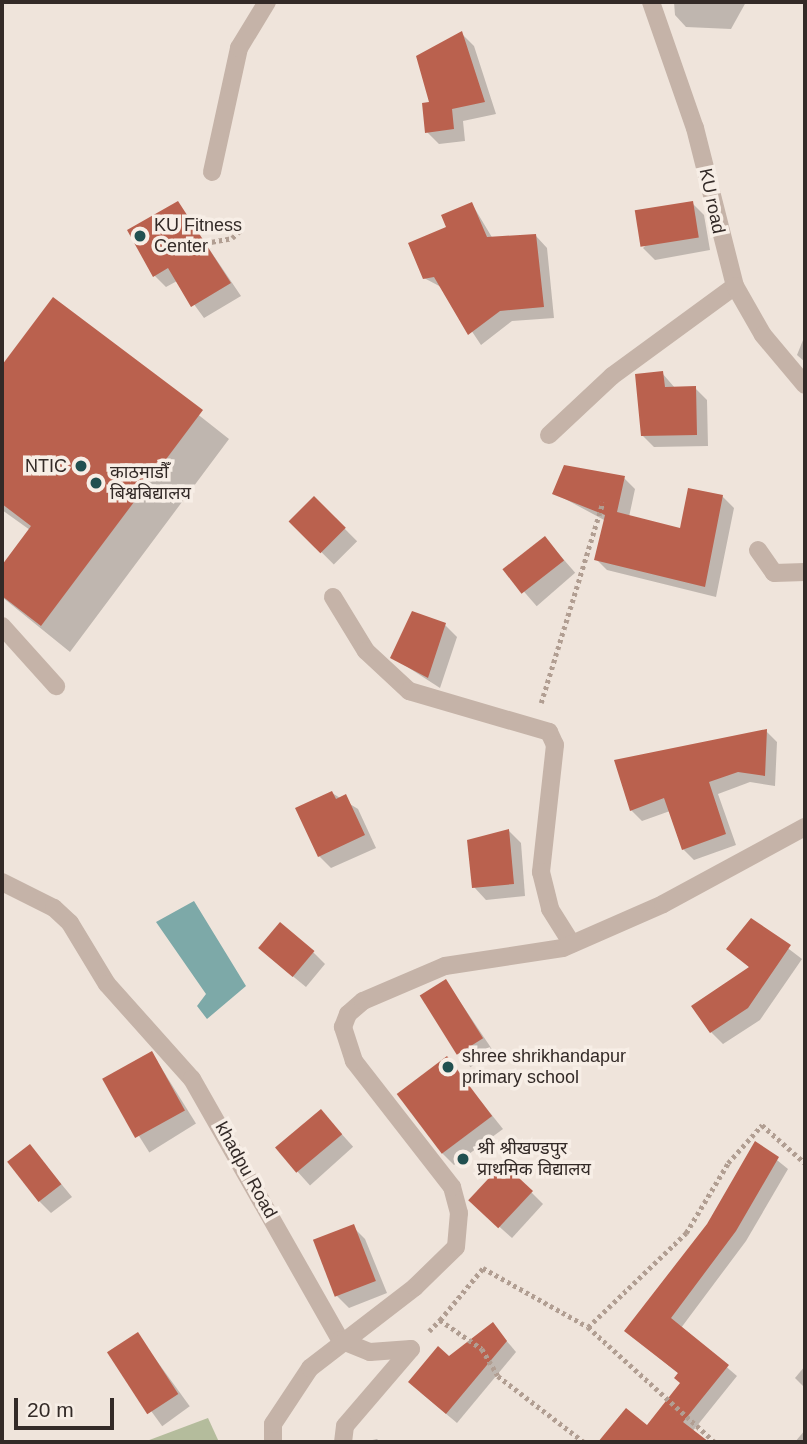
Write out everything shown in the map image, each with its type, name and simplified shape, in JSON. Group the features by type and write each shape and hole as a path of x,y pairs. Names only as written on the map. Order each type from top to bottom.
{"street":[{"path":"212,172 239,48 267,2"},
{"name":"KU road","path":"652,2 695,128 735,286 763,335 805,385"},
{"path":"549,435 612,376 735,286"},
{"path":"758,550 774,573 805,572"},
{"path":"333,597 366,651 409,691 437,704 535,724 555,745 541,837 542,886 572,944"},
{"path":"2,626 56,686"},
{"path":"273,1442 273,1424 289,1396 340,1340 415,1287 456,1247 459,1213 453,1187 433,1158 354,1062 343,1027 348,1014 363,1001 445,967 572,944 663,904 805,827"},
{"name":"khadpu Road","path":"2,882 54,908 70,923 107,984 192,1079 340,1340"},
{"path":"340,1340 370,1352 411,1349"},
{"path":"343,1442 345,1426 411,1349"}],"path":[{"path":"205,243 232,239 241,230"},
{"path":"535,724 603,502"},
{"path":"588,1327 686,1233 728,1163 762,1125 805,1163"},
{"path":"411,1349 440,1320 483,1268 588,1327 715,1442"},
{"path":"440,1320 482,1349 498,1376 584,1442"}],"green space":[{"path":"208,1418 219,1442 144,1442"}],"water":[{"path":"194,901 246,986 207,1019 197,1006 206,994 156,922"}],"building":[{"path":"462,31 485,102 452,109 454,129 425,133 422,103 429,102 416,56"},
{"path":"178,201 231,283 191,307 168,268 153,277 127,230"},
{"path":"693,201 699,238 641,247 635,210"},
{"path":"472,202 487,237 536,234 544,307 500,311 468,335 434,277 423,279 408,243 446,227 441,215"},
{"name":"NTIC","path":"53,297 203,410 41,626 2,596 2,565 31,526 2,504 2,365"},
{"path":"663,371 665,387 696,386 697,435 641,436 635,374"},
{"path":"564,465 625,476 617,512 680,528 688,488 723,495 705,587 594,560 605,515 552,494"},
{"path":"314,496 346,528 320,553 289,521"},
{"path":"545,536 564,560 522,594 502,569"},
{"path":"412,611 446,623 428,678 390,658"},
{"path":"767,729 765,776 738,772 709,782 726,834 682,850 664,798 630,811 614,760"},
{"path":"332,791 336,799 346,794 365,835 318,857 295,808"},
{"path":"509,829 514,884 472,888 467,840"},
{"path":"751,918 791,945 748,1008 710,1033 691,1006 749,967 726,949"},
{"path":"280,922 314,951 293,977 258,948"},
{"path":"446,979 483,1038 457,1055 420,995"},
{"path":"152,1051 185,1110 135,1138 102,1079"},
{"path":"447,1056 492,1116 442,1154 397,1094"},
{"path":"321,1109 342,1134 296,1173 275,1148"},
{"path":"755,1141 779,1157 736,1231 671,1318 729,1365 683,1422 709,1442 598,1442 626,1408 647,1425 680,1383 674,1378 678,1373 624,1331 707,1224"},
{"path":"30,1144 61,1184 39,1202 7,1162"},
{"path":"503,1163 533,1191 498,1228 468,1200"},
{"path":"354,1224 376,1281 335,1297 313,1240"},
{"path":"493,1322 507,1341 446,1414 408,1382 438,1346 449,1356"},
{"path":"138,1332 178,1394 147,1414 107,1352"}],"place":[{"name":"KU Fitness Center","path":"140,236"},
{"name":"NTIC","path":"81,466"},
{"name":"काठमाडौँ बिश्वबिद्यालय","path":"96,483"},
{"name":"shree shrikhandapur primary school","path":"448,1067"},
{"name":"श्री श्रीखण्डपुर प्राथमिक विद्यालय","path":"463,1159"}]}
